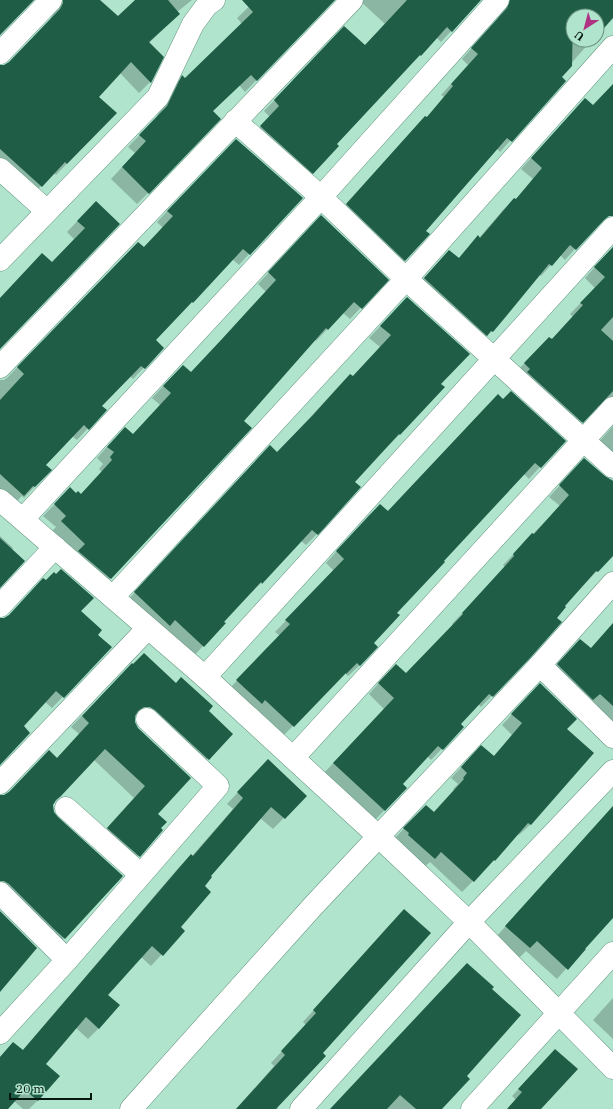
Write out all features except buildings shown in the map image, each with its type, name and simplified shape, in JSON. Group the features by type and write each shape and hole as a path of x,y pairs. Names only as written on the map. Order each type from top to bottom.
{"street":[{"path":"0,53 51,0"},
{"path":"0,260 158,97 193,24 207,5 214,0"},
{"path":"0,367 352,0"},
{"path":"23,519 321,197 498,0"},
{"path":"114,597 406,279 613,47"},
{"path":"235,121 321,197 406,279 613,467"},
{"path":"0,169 47,211"},
{"path":"205,677 613,228"},
{"path":"294,758 613,408"},
{"path":"0,500 114,597 294,758 469,922 613,1068"},
{"path":"0,606 55,547"},
{"path":"131,1109 314,905 540,666 613,583"},
{"path":"0,782 148,628"},
{"path":"540,666 613,737"},
{"path":"0,1034 67,960 140,874 218,786 147,719"},
{"path":"301,1109 469,922 613,771"},
{"path":"66,808 140,874"},
{"path":"0,893 67,960"},
{"path":"472,1109 558,1012 613,953"}]}
